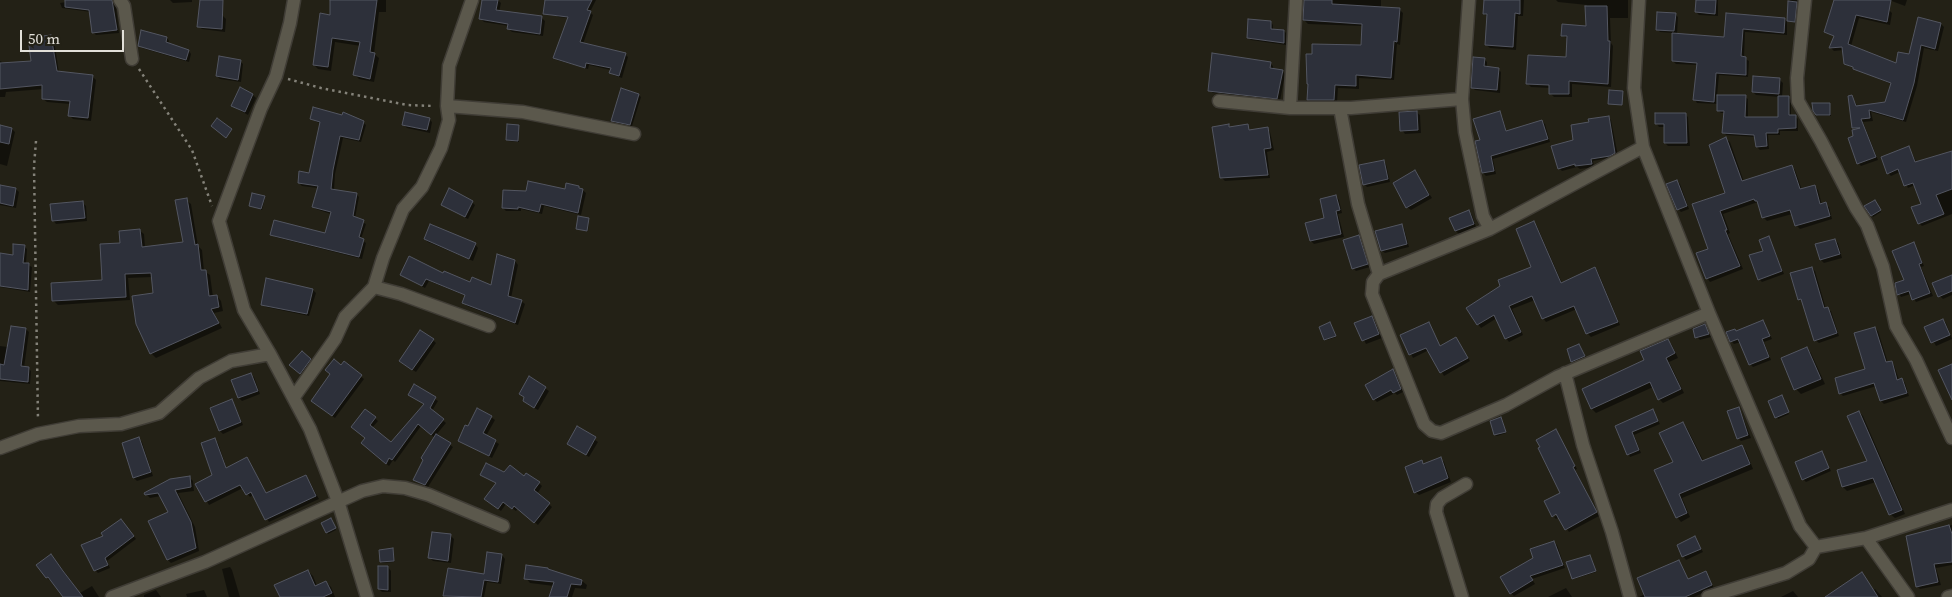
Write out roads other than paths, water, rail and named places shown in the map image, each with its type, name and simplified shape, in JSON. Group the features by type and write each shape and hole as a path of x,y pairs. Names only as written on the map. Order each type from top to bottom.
{"street":[{"path":"120,0 124,6 132,59"},
{"path":"294,0 276,76 261,108 219,221 244,310 294,397 310,429 338,500 367,597"},
{"path":"294,397 335,339 345,316 374,287 383,258 403,208 422,187 441,148 449,120 447,106 449,66 472,0"},
{"path":"1290,108 1296,0"},
{"path":"1469,0 1462,99 1465,132 1483,216 1490,229"},
{"path":"1639,0 1634,88 1643,147 1709,313 1800,526 1816,547"},
{"path":"1805,0 1797,78 1798,101 1867,225 1883,268 1896,326 1916,360 1952,438"},
{"path":"1219,102 1290,108 1340,108 1462,99"},
{"path":"447,106 523,112 634,134"},
{"path":"1340,108 1358,204 1379,274"},
{"path":"1643,147 1490,229 1379,274 1373,282 1372,294 1424,424 1432,431 1441,434 1506,405 1565,373 1709,313"},
{"path":"374,287 401,294 489,326"},
{"path":"0,448 38,434 79,426 121,424 159,413 199,378 231,361 270,354"},
{"path":"1565,373 1583,445 1612,532 1630,597"},
{"path":"1462,597 1436,512 1437,504 1442,498 1466,484"},
{"path":"112,597 205,562 338,500 383,486 405,488 429,494 504,526"},
{"path":"1708,597 1786,573 1809,559 1816,547 1866,538 1952,510"},
{"path":"1866,538 1908,597"},
{"path":"1948,597 1952,596"}]}
